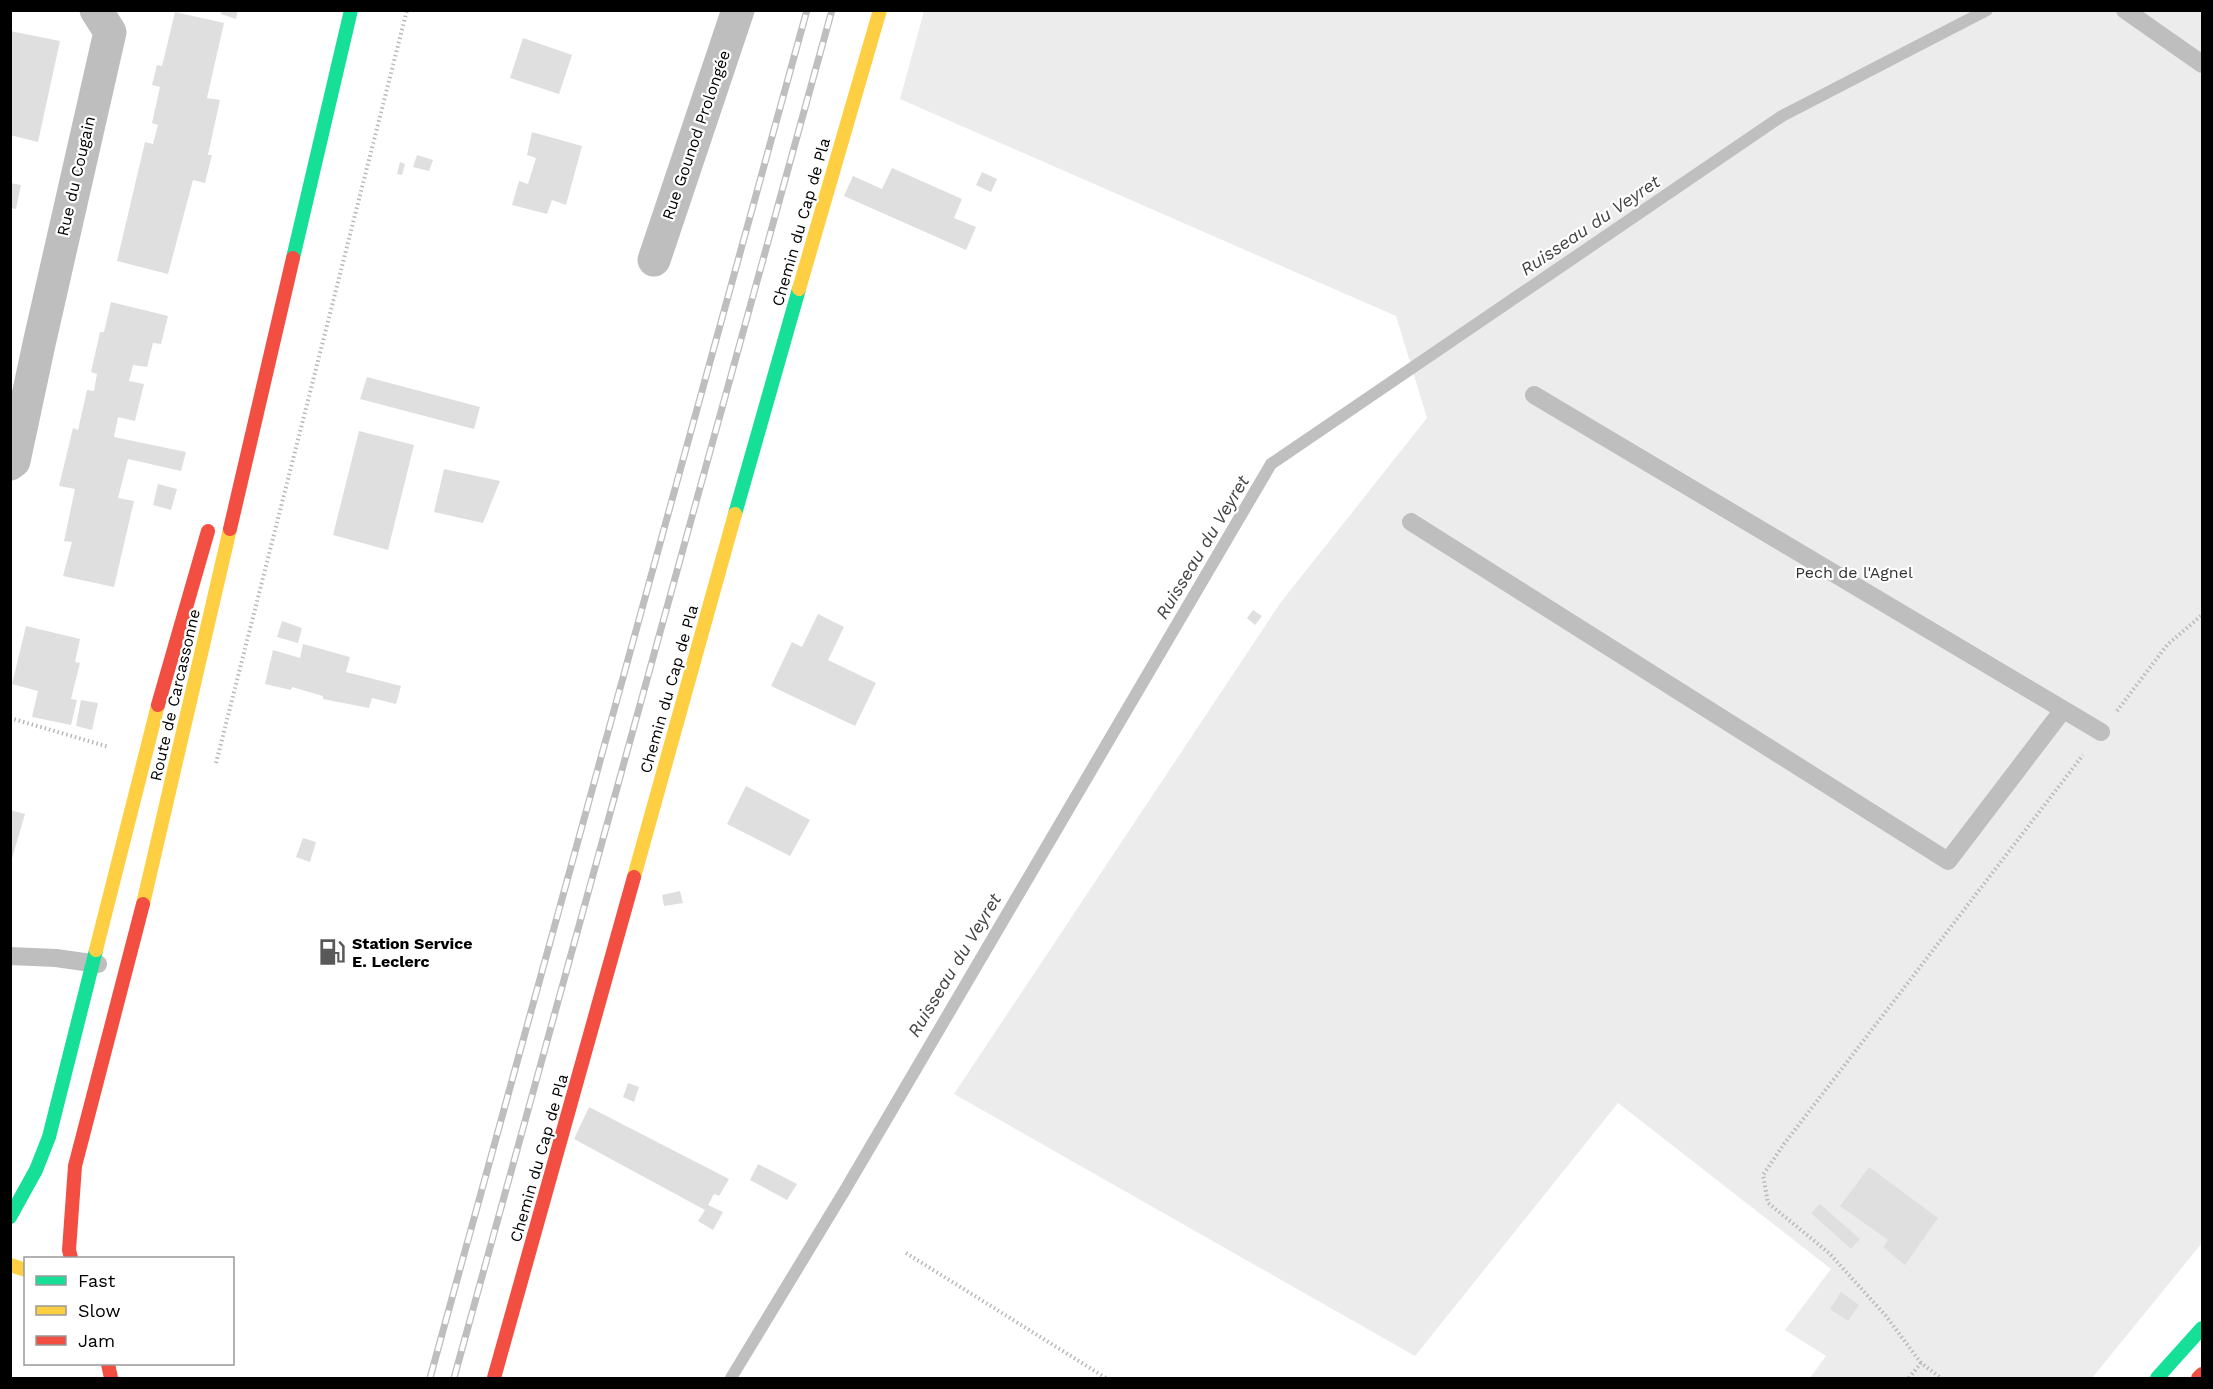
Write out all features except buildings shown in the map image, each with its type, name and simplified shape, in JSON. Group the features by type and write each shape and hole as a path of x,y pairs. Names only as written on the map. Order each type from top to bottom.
{"main road":[{"name":"Route de Carcassonne","path":"71,1257 69,1250 75,1166 177,762 351,10"},
{"name":"Chemin du Cap de Pla","path":"494,1378 773,375 880,10"},
{"name":"Route de Carcassonne","path":"248,391 320,140"},
{"name":"Route de Carcassonne","path":"10,1217 36,1170 49,1137 144,756 213,516"},
{"path":"2157,1378 2202,1328"},
{"path":"2198,1378 2202,1374"}],"street":[{"name":"Rue du Cougain","path":"10,464 14,461 25,341 110,32 96,10"},
{"name":"Rue Gounod Prolongée","path":"654,260 738,10"}],"lane":[{"path":"2125,10 2202,64"},
{"path":"1534,394 2101,732"},
{"path":"1411,522 1948,861 2063,710"},
{"path":"10,957 56,958 126,970"}],"path":[{"path":"213,774 407,10"},
{"path":"1941,1378 1921,1363 1886,1316 1829,1253 1768,1203 1763,1175 1784,1144 2167,645 2202,615"},
{"path":"10,718 144,756"},
{"path":"906,1253 1106,1378"},
{"path":"1909,1378 1921,1363"}],"green space":[{"name":"Pech de l'Agnel","path":"924,11 2202,11 2202,1243 2092,1378 1810,1378 1826,1356 1785,1330 1831,1269 1618,1103 1415,1356 954,1094 1281,602 1427,418 1396,316 900,99"}],"waterway":[{"name":"Ruisseau du Veyret","path":"731,1378 845,1190 1271,464 1782,116 1987,10"}],"railway":[{"path":"430,1378 807,10"},
{"path":"454,1378 832,10"}],"traffic: fast":[{"path":"293,258 351,10"},
{"path":"735,514 799,289"},
{"path":"10,1217 36,1170 49,1137 96,950"},
{"path":"2157,1378 2202,1328"}],"traffic: slow":[{"path":"799,289 880,10"},
{"path":"634,877 735,514"},
{"path":"143,904 230,529"},
{"path":"96,950 158,705"},
{"path":"10,1265 24,1269"}],"traffic: jam":[{"path":"230,529 293,258"},
{"path":"158,705 208,531"},
{"path":"494,1378 634,877"},
{"path":"71,1257 69,1250 75,1166 143,904"},
{"path":"108,1365 111,1378"},
{"path":"2198,1378 2202,1374"}],"place":[{"name":"Station Service E. Leclerc","path":"332,952"}]}
